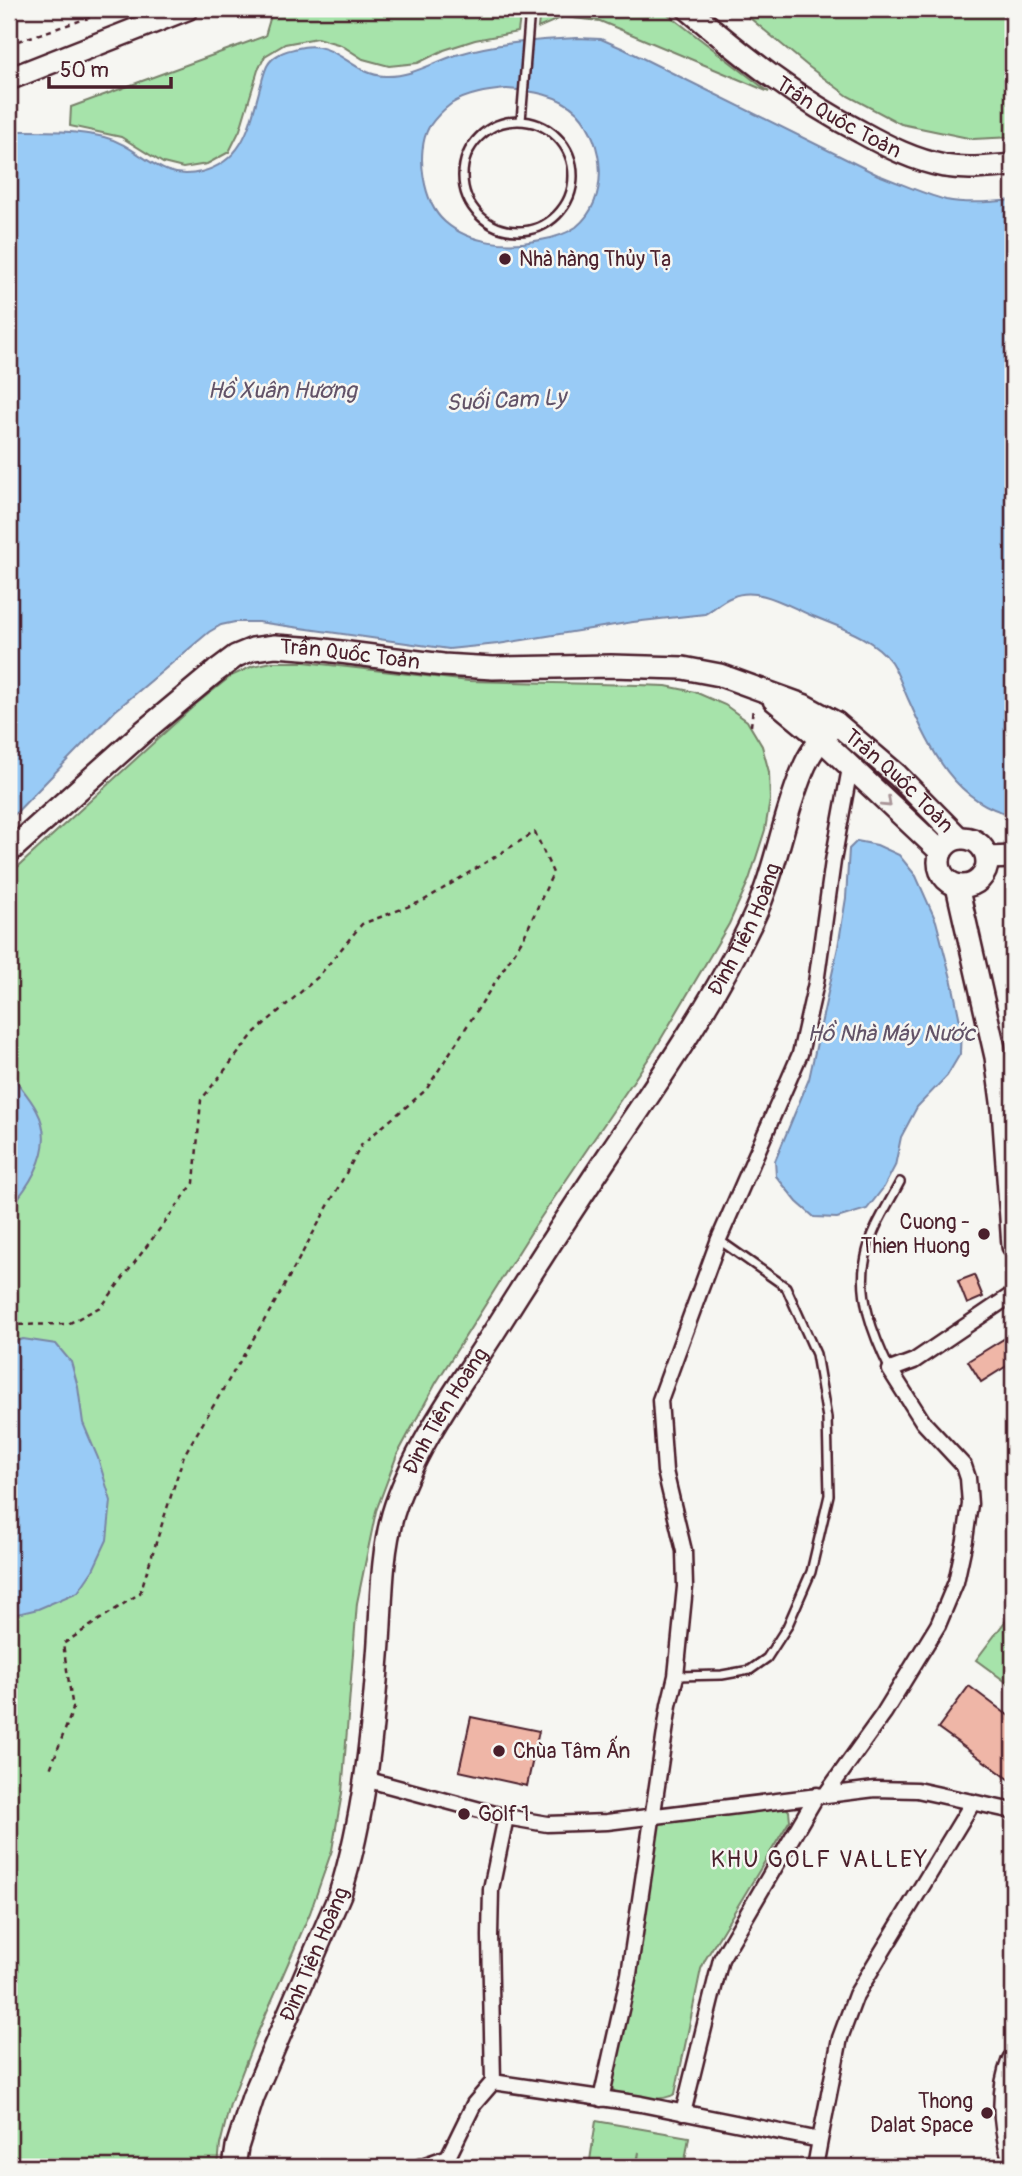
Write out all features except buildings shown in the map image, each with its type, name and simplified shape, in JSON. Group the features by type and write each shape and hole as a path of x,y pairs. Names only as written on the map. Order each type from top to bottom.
{"main road":[{"path":"9,79 187,9"},
{"name":"Trần Quốc Toản","path":"688,9 744,56 822,112 901,154 945,166 984,168 1013,165"},
{"name":"Trần Quốc Toản","path":"9,852 164,713 236,656 253,649 275,646 443,665 492,668 682,668 720,675 803,705 836,723 897,775 959,838"},
{"name":"Trần Quốc Toản","path":"764,692 821,739 941,852"},
{"name":"Đinh Tiên Hoàng","path":"234,2167 237,2147 253,2097 340,1894 350,1864 365,1779 388,1532 407,1479 441,1415 728,970 771,876 793,796 806,763 821,739 836,723"},
{"path":"959,838 975,841 982,846 988,858 984,875 971,885 957,886 943,876 939,868 941,852 951,841 959,838"},
{"path":"988,858 1013,857"},
{"path":"957,886 996,1057 1003,1109 1013,1246"},
{"path":"1013,2061 1004,2100 1006,2127 1013,2157"}],"street":[{"path":"601,2099 629,1974 669,1705 676,1676 685,1587 684,1551 665,1471 660,1400 719,1240 800,1054 816,983 833,860 850,768"},
{"path":"683,2113 721,1959 821,1794 884,1713 938,1625 956,1582 970,1504 968,1478 964,1466 923,1422 890,1370 914,1361 1013,1294"},
{"path":"365,1779 506,1817 547,1824 607,1822 875,1789 918,1790 1013,1811"},
{"path":"815,2167 840,2038 856,1995 973,1802"},
{"path":"419,2167 450,2162 474,2104 493,2082 489,1936 491,1889 506,1817"},
{"path":"493,2082 641,2104 820,2140"}],"lane":[{"path":"521,121 530,9"},
{"path":"521,121 548,130 561,142 570,158 573,176 570,194 555,216 531,229 513,231 495,226 480,216 469,202 463,185 463,167 469,150 480,135 495,125 521,121"},
{"path":"890,1370 877,1344 865,1303 864,1270 868,1247 900,1182"},
{"path":"676,1676 722,1675 750,1670 767,1658 787,1627 811,1572 829,1495 827,1418 816,1354 786,1287 719,1240"}],"path":[{"path":"9,44 117,9"},
{"path":"9,1325 68,1324 102,1306 194,1183 201,1100 255,1032 318,976 362,923 423,901 535,832 552,873 524,937 426,1090 362,1144 277,1298 184,1455 140,1593 63,1644 73,1709 49,1772"}],"green space":[{"path":"281,9 521,9 518,32 475,40 444,50 418,63 389,66 363,59 341,45 317,38 285,44 265,56 258,70 240,130 229,152 207,164 183,168 163,163 121,137 70,126 71,107 265,36 272,12"},
{"path":"540,9 661,9 769,92 600,21 563,17 538,28"},
{"path":"739,9 1013,9 1013,137 973,139 901,124 848,96"},
{"path":"272,662 304,662 469,681 666,686 695,692 725,705 747,721 762,746 769,772 770,800 765,830 749,880 729,924 655,1049 535,1226 436,1383 397,1455 376,1511 357,1603 342,1793 332,1850 310,1913 230,2104 220,2145 218,2167 9,2167 9,875 196,704 231,676 253,666"},
{"path":"1013,1611 1013,1687 976,1660"},
{"path":"783,1804 789,1811 790,1820 701,1969 675,2094 648,2099 618,2094 610,2083 657,1825 661,1820"},
{"path":"596,2121 689,2137 684,2167 637,2167 639,2152 636,2167 589,2167"}],"water":[{"name":"Hồ Xuân Hương","path":"577,38 601,39 624,49 878,175 929,195 962,202 1013,200 1013,815 993,809 960,787 926,738 894,666 874,645 780,601 761,595 741,594 705,614 449,649 258,622 221,625 209,632 115,711 9,820 9,131 68,132 104,137 129,148 161,168 186,174 201,172 228,158 237,148 250,124 267,66 274,57 285,52 311,46 323,48 362,70 395,76 456,55 486,48","holes":["507,89 535,92 562,101 577,112 593,139 598,154 599,187 587,216 568,232 529,242 490,242 455,229 445,222 431,203 422,163 422,150 429,127 439,114 464,97"]},
{"name":"Hồ Nhà Máy Nước","path":"857,841 877,845 899,855 916,876 936,921 952,982 961,1026 960,1054 947,1076 917,1107 901,1137 895,1166 884,1187 867,1209 837,1218 814,1217 797,1202 776,1176 775,1161 809,1079 838,947 846,898 849,849"},
{"path":"9,1071 37,1111 44,1137 43,1151 33,1176 9,1209"},
{"path":"23,1339 56,1344 71,1362 83,1423 98,1458 111,1501 107,1540 93,1570 78,1592 38,1609 9,1616 9,1343"}],"place":[{"name":"Nhà hàng Thủy Tạ","path":"505,259"},
{"name":"Cuong - Thien Huong","path":"984,1234"},
{"name":"Chùa Tâm Ấn","path":"499,1751"},
{"name":"Golf 1","path":"464,1814"},
{"name":"Thong Dalat Space","path":"987,2113"}],"district":[{"name":"KHU GOLF VALLEY","path":"820,1859"}],"water label":[{"name":"Suối Cam Ly","path":"506,400"}]}
